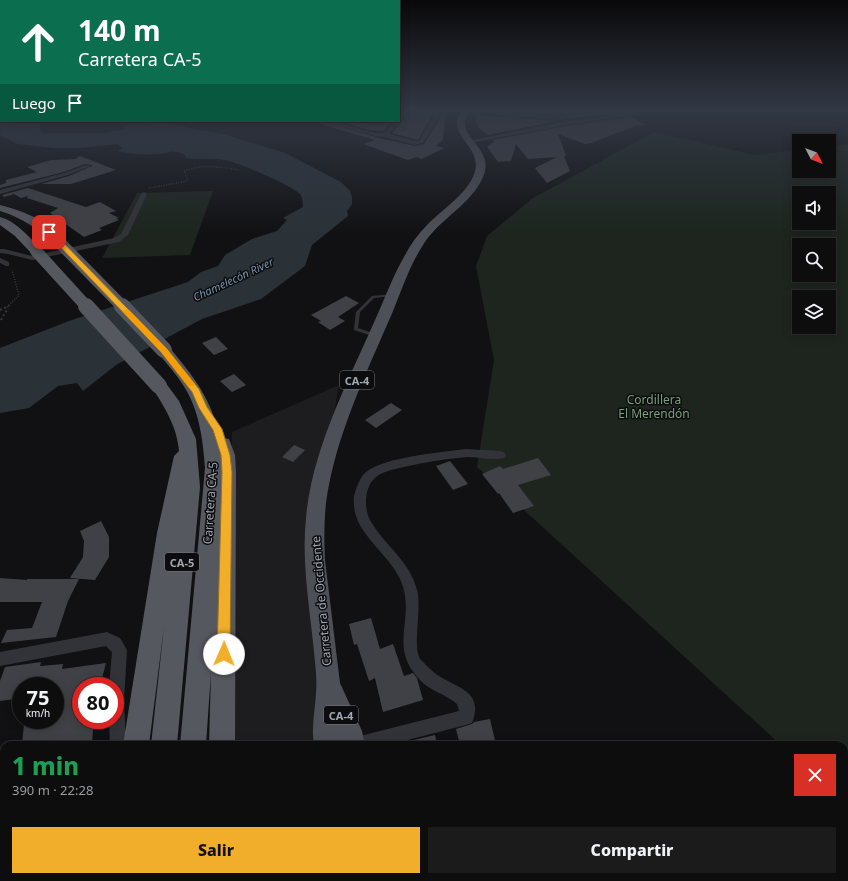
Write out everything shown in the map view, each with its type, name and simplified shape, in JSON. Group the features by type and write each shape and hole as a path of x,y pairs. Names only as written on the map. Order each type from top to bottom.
{"highway":[{"name":"Carretera CA-5","path":"0,208 24,215 37,222 61,244 164,350 196,391 204,408 212,439 214,468 192,741"},
{"name":"Carretera CA-5","path":"0,220 20,233 159,386 173,405 187,440 190,487 164,741"},
{"path":"204,408 218,429 226,455 227,472 222,741"},
{"path":"137,741 145,674 171,511 176,482 187,440"}],"main road":[{"name":"Carretera de Occidente","path":"326,741 325,736 328,685 314,550 315,518 319,489 334,437 374,335 392,295 412,253 424,234 471,190 479,175 481,167 478,152"},
{"name":"Carretera de Occidente","path":"328,685 349,731 351,741"}],"street":[{"path":"0,192 72,172 88,166"},
{"path":"0,251 8,250 21,257 32,258 116,240 124,235 144,194"},
{"path":"372,741 466,717 468,710 467,704 460,695 430,679 413,660 409,634 414,600 408,582 397,564 364,520 359,504 362,487 370,475 384,468 476,453 500,455"},
{"path":"0,658 107,639 115,643 120,650 116,700 118,741"}],"lane":[{"path":"374,335 356,329 358,312 373,297 392,295"}],"path":[{"path":"144,194 147,189 154,186 184,183 188,180 184,170 192,167 224,167 239,170"},
{"path":"1,320 8,307 19,295 13,272 3,262"},
{"path":"0,310 8,307"}],"shaded area":[{"path":"339,385 314,532 319,741 223,741 232,432"}],"green space":[{"name":"Cordillera El Merendón","path":"617,152 742,152 755,155 792,152 792,178 836,178 836,152 848,152 848,741 777,741 477,467 494,360 476,266 487,236 533,198"},
{"path":"213,191 190,255 102,258 137,193"}],"water":[{"path":"124,152 172,152 162,154"},
{"name":"Chamelecón River","path":"174,152 285,153 341,182 350,191 352,204 347,211 348,216 312,245 305,266 261,299 202,319 116,365 83,391 77,383 58,386 29,408 0,413 0,348 69,321 188,282 201,272 218,266 225,255 252,239 277,231 287,220 283,218 303,207 301,195 278,181 235,163 224,160 186,158 185,155"}],"building":[{"path":"386,152 436,152 422,159 417,157 408,160"},
{"path":"491,152 514,152 511,161 498,162"},
{"path":"522,152 565,152 566,156 564,156 570,171 547,183 535,168 557,157 528,159"},
{"path":"80,156 116,170 71,184 41,184 69,176 92,166 85,164 64,172 0,188 0,185 6,183 6,180 37,172 27,167 51,160 75,159"},
{"path":"28,188 86,207 100,202 116,211 109,213 119,218 116,219 119,220 99,228 102,230 84,237 50,213 58,208 27,198 28,196 21,198 14,194 4,197 2,195"},
{"path":"346,296 359,303 338,317 345,321 330,330 318,322 321,321 311,315"},
{"path":"216,337 228,349 214,355 202,343"},
{"path":"234,374 246,385 232,392 220,381"},
{"path":"391,403 402,410 376,428 365,420"},
{"path":"294,445 305,450 293,462 282,457"},
{"path":"538,458 551,475 518,485 534,506 513,513 499,493 498,494 482,474 500,466 503,469"},
{"path":"450,461 468,484 453,490 436,466"},
{"path":"101,521 109,537 109,557 95,580 70,578 83,557 84,541 80,531"},
{"path":"0,578 27,580 79,579 68,601 56,637 1,643 7,630 32,628 42,602 0,602"},
{"path":"371,618 380,649 393,644 404,676 413,673 417,678 423,700 383,712 375,678 369,681 357,644 354,645 349,624"},
{"path":"41,662 40,666 63,664 62,669 106,663 102,677 72,677 72,729 93,729 92,741 22,741 24,729 64,729 64,677 12,677 12,699 0,701 0,681 5,667"},
{"path":"490,719 495,741 459,741 456,729 474,722"},
{"path":"435,735 436,741 410,741"}],"slow traffic":[{"path":"126,311 164,350 191,384"}],"route":[{"path":"49,232 164,350 196,391 204,408 218,429 226,455 227,472 224,654"}]}
